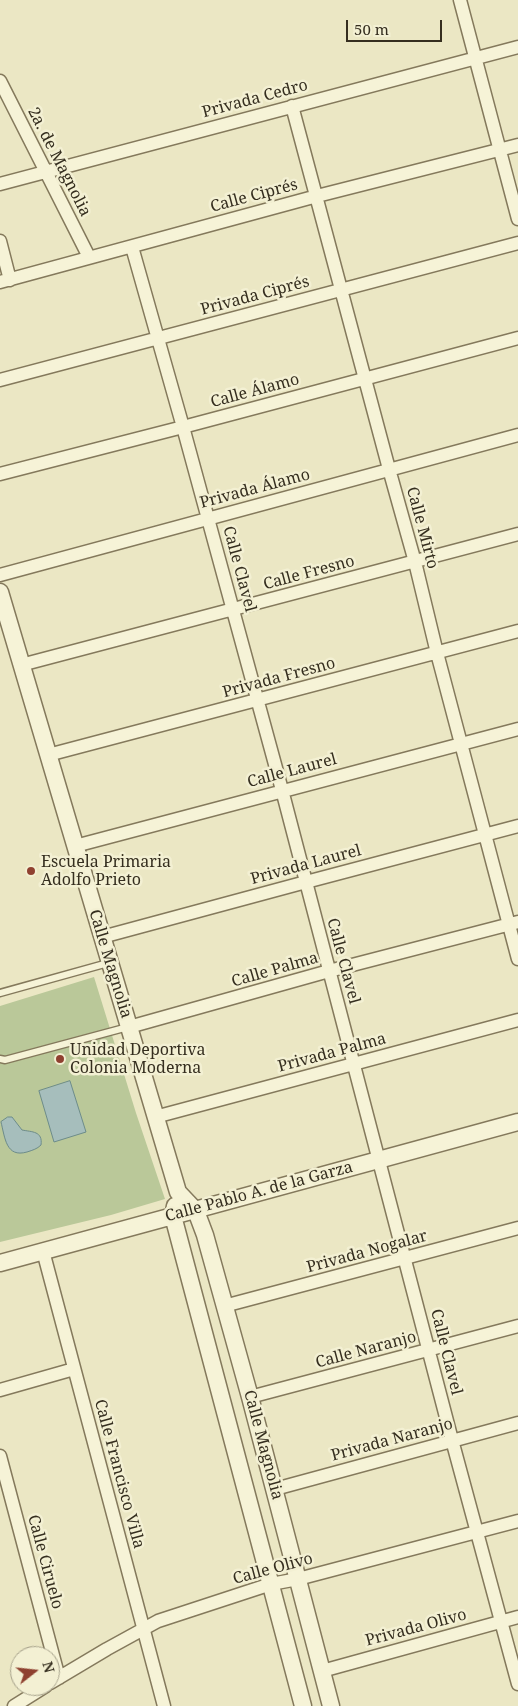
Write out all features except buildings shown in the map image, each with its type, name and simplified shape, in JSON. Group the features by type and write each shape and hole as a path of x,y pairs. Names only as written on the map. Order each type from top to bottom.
{"street":[{"path":"460,0 518,218"},
{"name":"Privada Cedro","path":"0,184 518,47"},
{"name":"2a. de Magnolia","path":"0,81 90,257"},
{"name":"Calle Mirto","path":"292,106 415,562 437,653 486,835 513,924 518,959"},
{"name":"Calle Ciprés","path":"5,281 317,196 518,145"},
{"path":"0,242 5,281"},
{"name":"Privada Ciprés","path":"0,380 518,243"},
{"name":"Calle Clavel","path":"132,246 282,790 377,1159 518,1684"},
{"name":"Calle Álamo","path":"0,474 518,338"},
{"name":"Privada Álamo","path":"0,575 518,435"},
{"name":"Calle Fresno","path":"21,665 518,534"},
{"name":"Calle Magnolia","path":"0,592 3,615 21,665 178,1192 196,1211 205,1235 275,1489 331,1706"},
{"name":"Privada Fresno","path":"48,755 518,631"},
{"name":"Calle Laurel","path":"75,846 518,729"},
{"name":"Privada Laurel","path":"102,937 518,826"},
{"name":"Calle Palma","path":"129,1027 329,971 513,924"},
{"name":"Privada Palma","path":"156,1117 518,1020"},
{"name":"Calle Pablo A. de la Garza","path":"0,1263 518,1122"},
{"name":"Calle Magnolia","path":"178,1192 173,1216 303,1706"},
{"name":"Privada Nogalar","path":"224,1306 518,1228"},
{"name":"Calle Francisco Villa","path":"43,1251 164,1706"},
{"name":"Calle Naranjo","path":"250,1397 518,1326"},
{"path":"0,1390 74,1369"},
{"name":"Privada Naranjo","path":"275,1489 518,1423"},
{"name":"Calle Ciruelo","path":"0,1456 46,1646"},
{"name":"Calle Olivo","path":"60,1677 144,1628 181,1613 271,1584 298,1580 518,1521"},
{"name":"Privada Olivo","path":"322,1671 518,1617"},
{"path":"14,1706 30,1696"}],"lane":[{"path":"0,993 110,962"},
{"path":"0,1060 129,1027"}],"green space":[{"name":"Unidad Deportiva Colonia Moderna","path":"94,977 165,1199 111,1215 0,1242 0,1006"}],"water":[{"path":"70,1081 86,1132 54,1142 39,1091"},
{"path":"8,1117 12,1117 22,1130 39,1135 41,1145 33,1150 20,1153 11,1149 5,1140 1,1122"}],"place":[{"name":"Escuela Primaria Adolfo Prieto","path":"31,871"},
{"name":"Unidad Deportiva Colonia Moderna","path":"60,1059"}]}
